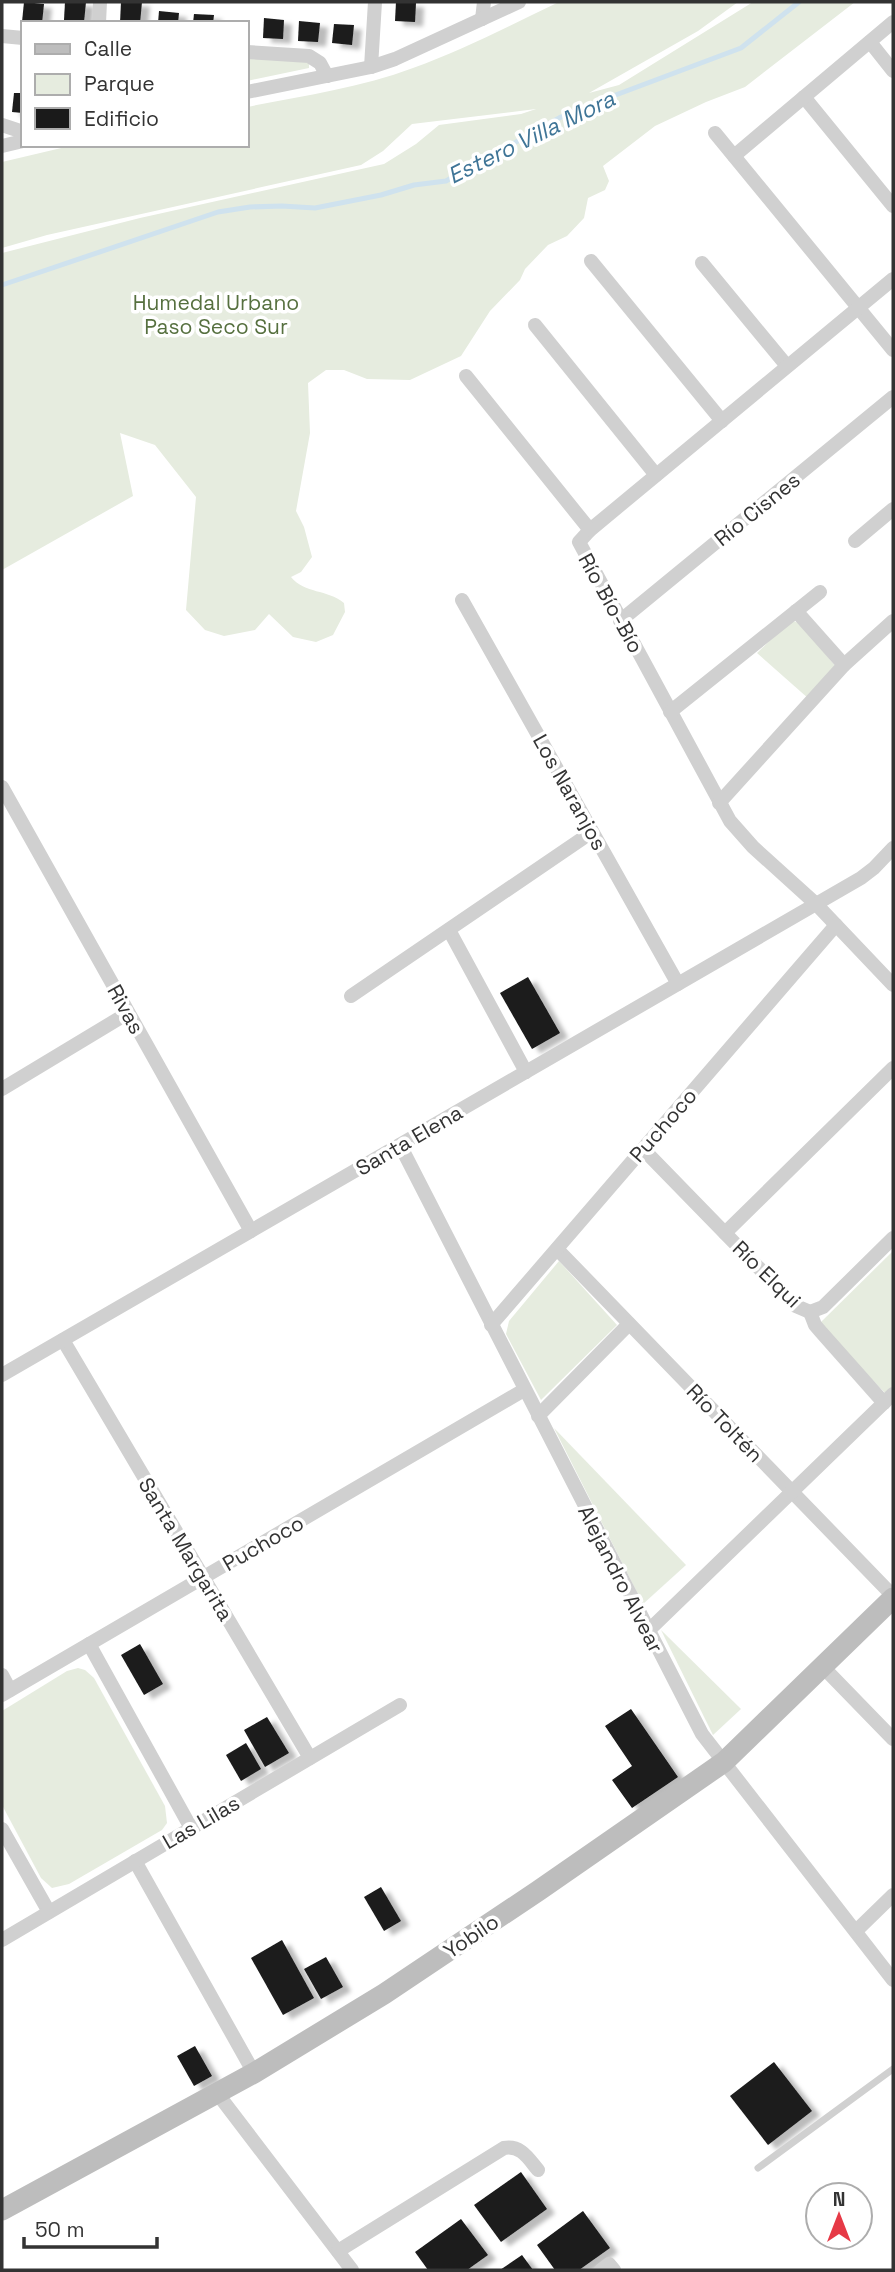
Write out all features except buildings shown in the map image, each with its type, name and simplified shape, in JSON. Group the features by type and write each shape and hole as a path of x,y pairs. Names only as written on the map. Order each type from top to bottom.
{"main road":[{"name":"Yobilo","path":"2,2210 254,2073 405,1980 561,1875 724,1762 893,1597"}],"street":[{"path":"99,21 100,2"},
{"path":"371,67 375,2"},
{"path":"482,19 484,2"},
{"path":"248,92 371,67 421,49 519,2"},
{"path":"734,156 893,22"},
{"path":"2,36 21,38"},
{"path":"870,42 893,71"},
{"path":"248,52 309,56 320,63 327,76"},
{"path":"804,97 893,206"},
{"path":"2,125 21,131"},
{"path":"715,133 893,350"},
{"path":"2,146 21,141"},
{"path":"591,261 722,421"},
{"path":"702,263 788,366"},
{"name":"Río Bío-Bío","path":"893,279 580,538 580,546 620,621 719,803 739,832 816,904 893,985"},
{"path":"535,325 656,475"},
{"path":"466,376 590,530"},
{"name":"Río Cisnes","path":"620,621 893,397"},
{"path":"855,541 893,509"},
{"path":"670,712 820,592"},
{"name":"Los Naranjos","path":"462,600 678,984"},
{"path":"796,611 844,665"},
{"path":"719,803 844,665 893,621"},
{"name":"Rivas","path":"2,787 251,1231"},
{"path":"351,996 592,832"},
{"path":"816,904 867,873 893,848"},
{"name":"Santa Elena","path":"2,1375 816,904"},
{"name":"Puchoco","path":"491,1325 836,925"},
{"path":"449,930 526,1072"},
{"path":"2,1089 128,1013"},
{"path":"725,1233 893,1068"},
{"name":"Alejandro Alvear","path":"400,1145 702,1734 893,1980"},
{"name":"Río Elqui","path":"642,1149 796,1306 810,1312 815,1325 889,1399"},
{"path":"810,1312 823,1307 893,1238"},
{"name":"Río Toltén","path":"557,1249 893,1597"},
{"path":"538,1416 629,1324"},
{"name":"Santa Margarita","path":"63,1340 310,1758"},
{"name":"Puchoco","path":"6,1693 524,1390"},
{"path":"648,1631 889,1399"},
{"path":"89,1644 191,1828"},
{"path":"823,1667 893,1739"},
{"path":"2,1675 6,1693"},
{"name":"Las Lilas","path":"2,1940 400,1705"},
{"path":"2,1829 49,1912"},
{"path":"135,1861 254,2073"},
{"path":"856,1931 893,1895"},
{"path":"217,2093 338,2251 345,2268"},
{"path":"338,2251 504,2148 511,2147 522,2151 538,2170"}],"lane":[{"path":"758,2168 893,2069"}],"green space":[{"name":"Humedal Urbano Paso Seco Sur","path":"559,2 738,2 698,31 589,93 619,85 753,2 855,2 745,87 655,126 603,166 609,181 605,190 588,198 584,218 567,236 548,245 525,269 520,280 490,311 461,356 410,380 367,379 344,370 326,370 308,383 310,433 296,511 304,527 312,557 301,572 291,577 303,586 331,595 344,603 345,612 333,635 316,642 293,637 269,614 255,630 224,636 205,630 186,610 196,497 155,445 120,433 133,496 2,570 2,253 140,218 384,164 416,144 439,125 521,114 536,109 412,124 383,151 361,165 47,235 2,248 2,162 66,147 248,147 248,107 372,81 432,61"},
{"path":"248,57 309,60 309,68 248,81"},
{"path":"791,620 801,624 836,667 809,699 757,653"},
{"path":"893,1251 893,1387 886,1394 819,1324"},
{"path":"559,1261 617,1325 541,1400 506,1334 509,1321"},
{"path":"554,1428 686,1565 643,1604"},
{"path":"661,1630 741,1709 713,1735"},
{"path":"78,1668 94,1678 165,1806 167,1823 162,1830 69,1884 52,1888 41,1878 2,1805 2,1711 67,1671"}],"waterway":[{"name":"Estero Villa Mora","path":"2,285 218,212 250,207 315,208 381,195 414,185 446,181 561,117 741,48 799,2"}]}
